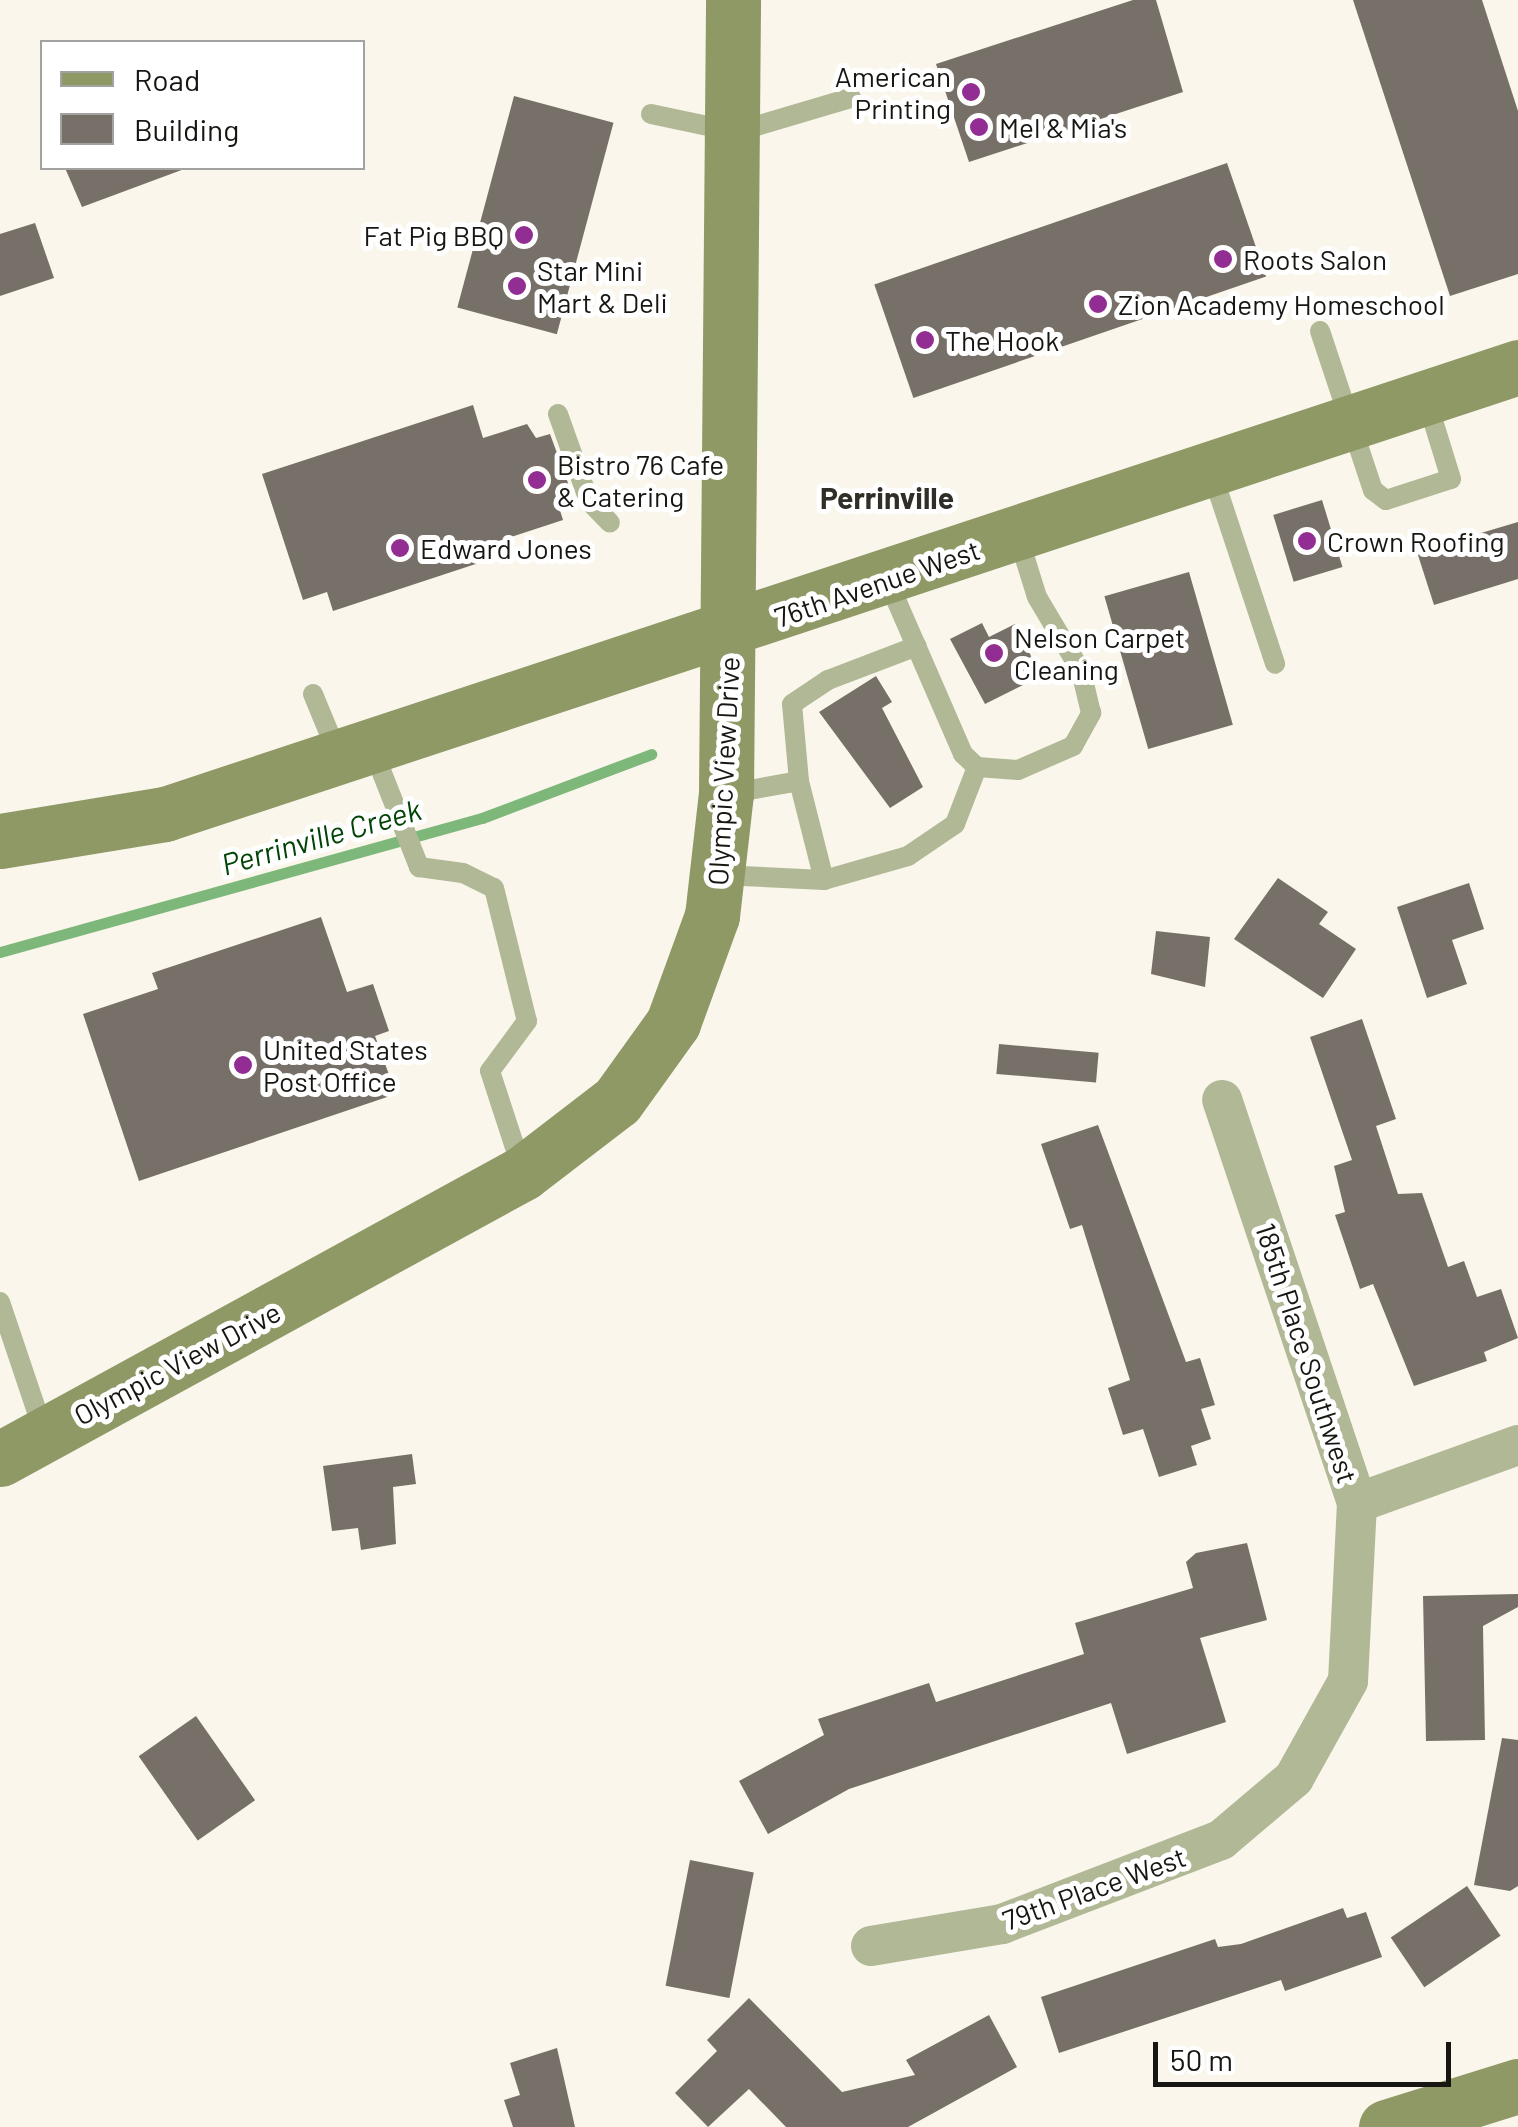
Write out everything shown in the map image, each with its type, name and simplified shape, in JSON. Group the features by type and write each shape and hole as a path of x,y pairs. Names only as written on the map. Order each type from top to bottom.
{"main road":[{"name":"Olympic View Drive","path":"22,1447 524,1174 597,1120 660,1046 692,984 720,875 726,794 736,132 732,0"},
{"name":"76th Avenue West","path":"0,841 166,814 730,634 1212,474 1518,367"},
{"path":"1386,2127 1518,2086"}],"street":[{"name":"185th Place Southwest","path":"1222,1100 1356,1503 1348,1681 1294,1778"},
{"path":"1356,1503 1518,1445"},
{"name":"79th Place West","path":"871,1946 1002,1924 1221,1840 1294,1778"}],"lane":[{"path":"651,114 736,132 851,98"},
{"path":"1320,331 1374,490 1386,500 1451,478 1426,398"},
{"path":"558,414 589,501 610,523"},
{"path":"1212,474 1275,664"},
{"path":"977,768 1018,770 1056,757 1086,731 1091,713 1081,670 1037,598 1018,536"},
{"path":"720,875 824,880 908,856 955,824 977,768 887,579"},
{"path":"824,880 799,782 792,704 828,680 917,646"},
{"path":"313,694 356,753 419,866 494,888 527,1021 490,1072 524,1174"},
{"path":"726,794 799,782"},
{"path":"0,1302 22,1447"}],"building":[{"path":"1133,0 1156,0 1183,92 969,162 936,64"},
{"path":"1353,0 1482,0 1518,111 1518,274 1450,296"},
{"path":"514,96 613,123 557,334 457,308"},
{"path":"1227,163 1266,276 913,398 874,284"},
{"path":"66,170 182,170 82,207"},
{"path":"35,223 54,278 0,296 0,234"},
{"path":"473,405 483,438 527,424 536,438 550,434 575,502 559,507 563,520 499,541 503,555 333,611 327,592 303,600 262,474"},
{"name":"Crown Roofing","path":"1322,500 1342,567 1294,582 1273,515"},
{"path":"1518,522 1518,579 1434,605 1417,552"},
{"path":"1189,572 1233,725 1148,749 1104,596"},
{"name":"Nelson Carpet Cleaning","path":"982,623 989,637 1015,624 1041,676 985,704 950,639"},
{"path":"876,676 892,702 882,708 923,787 890,808 819,712"},
{"path":"1278,878 1328,912 1319,924 1356,949 1323,998 1234,939"},
{"path":"1469,883 1484,929 1452,940 1467,984 1427,998 1397,907"},
{"name":"United States Post Office","path":"321,917 347,992 373,984 389,1031 375,1036 396,1094 139,1181 83,1014 158,989 152,973"},
{"path":"1156,931 1210,937 1205,987 1151,974"},
{"path":"1362,1019 1396,1119 1376,1126 1398,1194 1422,1193 1448,1267 1464,1261 1477,1297 1501,1289 1518,1338 1484,1352 1487,1361 1414,1386 1373,1284 1360,1289 1335,1215 1345,1212 1334,1166 1352,1160 1310,1037"},
{"path":"999,1044 1099,1053 1096,1083 996,1074"},
{"path":"1098,1125 1186,1362 1200,1358 1215,1405 1201,1409 1211,1439 1191,1446 1197,1465 1159,1477 1143,1429 1123,1435 1108,1388 1130,1380 1082,1225 1070,1229 1041,1144"},
{"path":"412,1454 416,1484 393,1487 396,1544 361,1550 358,1528 332,1531 323,1466"},
{"path":"1247,1543 1267,1620 1200,1638 1226,1722 1127,1754 1111,1703 849,1789 768,1834 739,1781 824,1735 818,1719 929,1683 936,1702 1084,1654 1075,1623 1193,1588 1186,1562 1196,1553"},
{"path":"1518,1594 1518,1607 1483,1626 1485,1740 1426,1741 1423,1596"},
{"path":"196,1716 255,1800 198,1841 139,1756"},
{"path":"1502,1738 1518,1740 1518,1886 1510,1891 1474,1885"},
{"path":"690,1860 754,1872 729,1998 666,1986"},
{"path":"1467,1886 1501,1936 1424,1987 1391,1937"},
{"path":"1343,1908 1347,1918 1366,1912 1382,1957 1285,1991 1281,1980 1059,2053 1041,1997 1215,1939 1218,1947 1241,1944"},
{"path":"749,1998 842,2092 915,2075 906,2060 989,2015 1017,2067 908,2127 786,2127 749,2089 708,2127 675,2093 717,2051 707,2040"},
{"path":"557,2048 575,2127 513,2127 504,2100 520,2095 510,2063"}],"waterway":[{"name":"Perrinville Creek","path":"0,952 482,818 651,754"}],"place":[{"name":"American Printing","path":"971,92"},
{"name":"Mel & Mia's","path":"979,127"},
{"name":"Fat Pig BBQ","path":"524,235"},
{"name":"Roots Salon","path":"1223,259"},
{"name":"Star Mini Mart & Deli","path":"517,286"},
{"name":"Zion Academy Homeschool","path":"1098,304"},
{"name":"The Hook","path":"925,340"},
{"name":"Bistro 76 Cafe & Catering","path":"537,480"},
{"name":"Crown Roofing","path":"1307,541"},
{"name":"Edward Jones","path":"400,548"},
{"name":"Nelson Carpet Cleaning","path":"994,653"},
{"name":"United States Post Office","path":"243,1065"}],"district":[{"name":"Perrinville","path":"887,497"}]}
